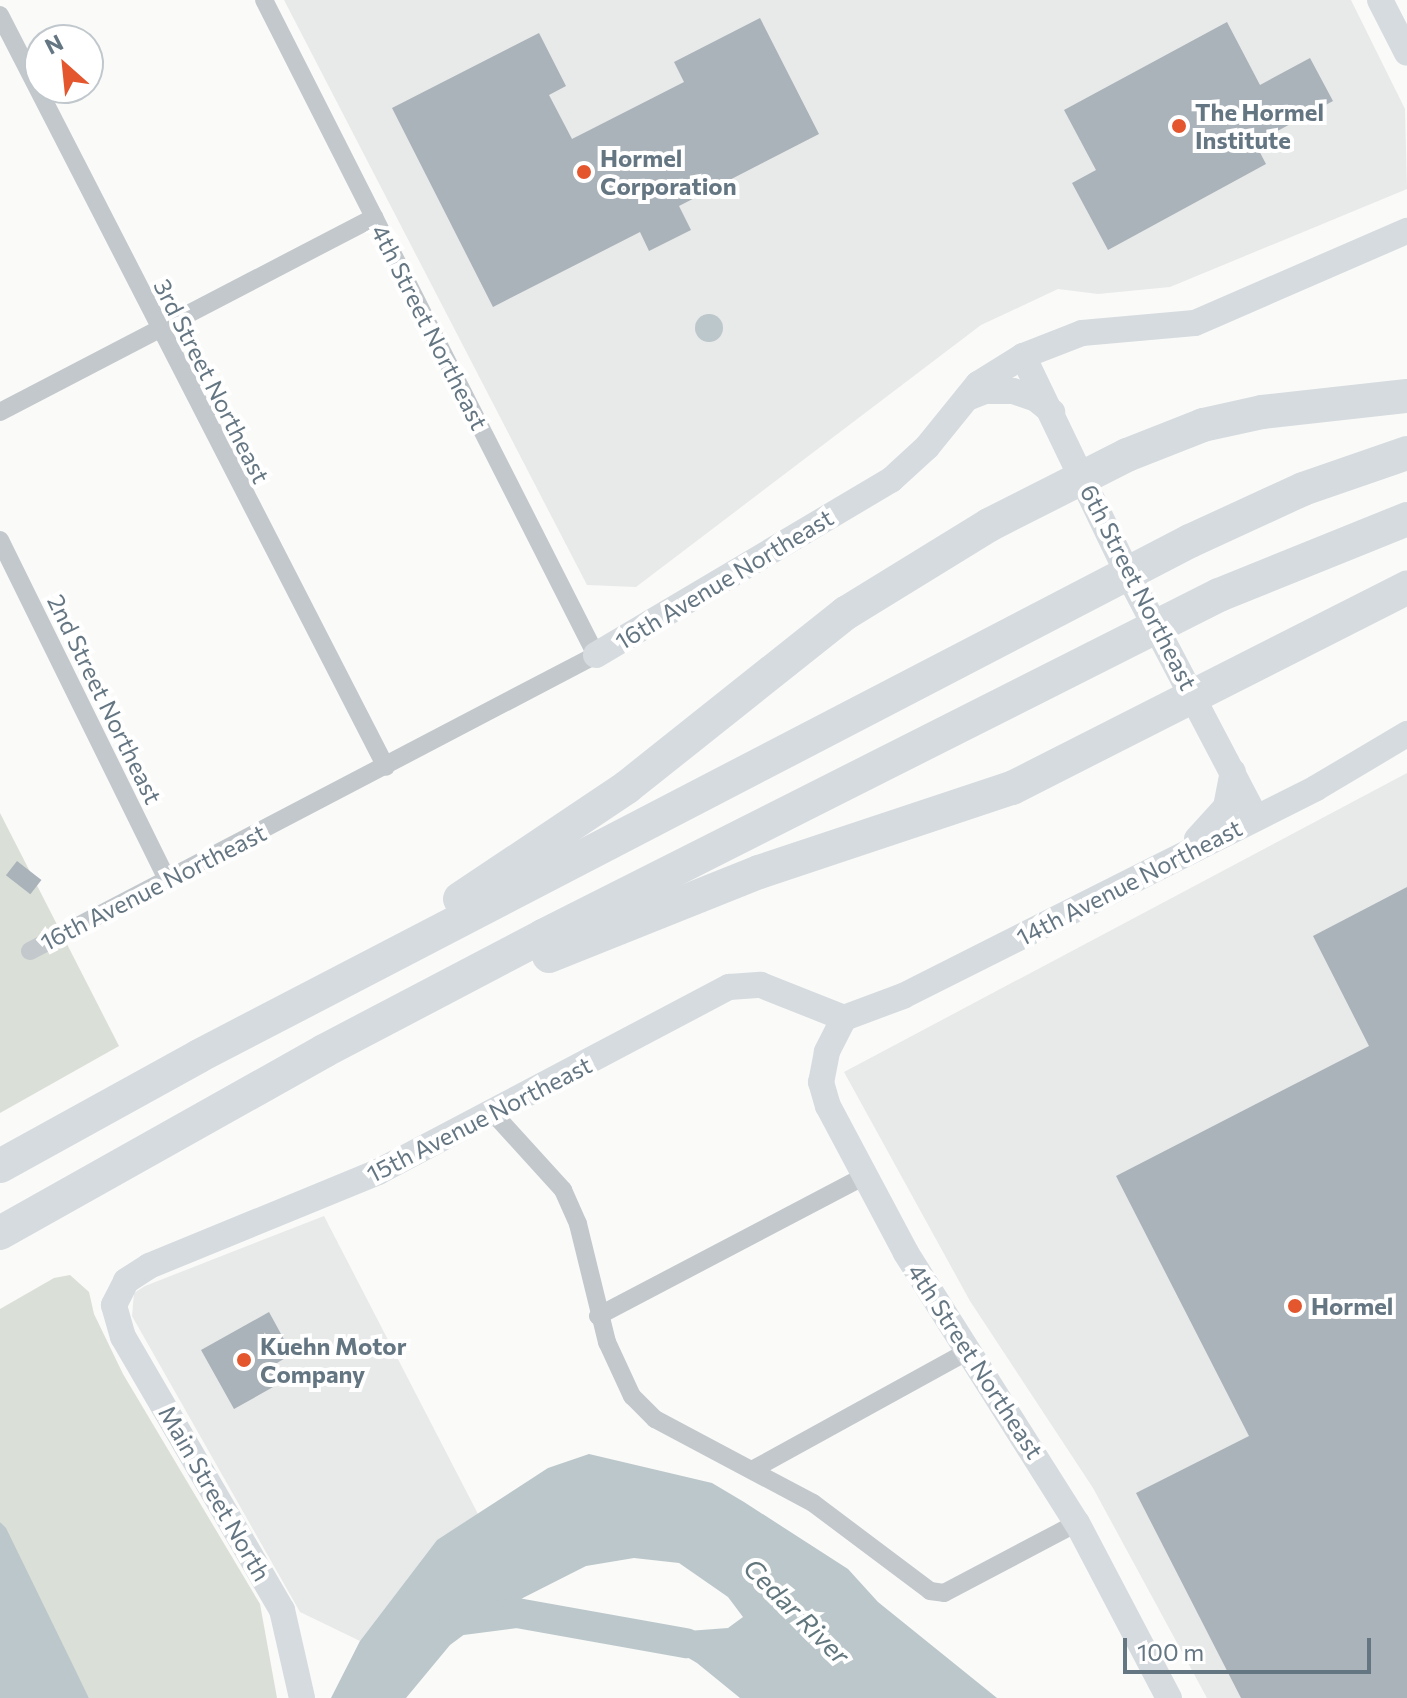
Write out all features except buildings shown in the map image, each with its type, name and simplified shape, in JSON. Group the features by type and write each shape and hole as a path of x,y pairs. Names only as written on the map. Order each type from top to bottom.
{"highway":[{"path":"199,1056 574,825 888,584 1084,477 1170,437 1227,419 1407,396"},
{"path":"0,1166 199,1056 1073,600 1303,489 1407,453"},
{"path":"0,1233 324,1051 1105,652 1219,595 1407,519"},
{"path":"324,1051 719,887 966,807 1195,699 1407,588"}],"street":[{"name":"4th Street Northeast","path":"264,0 596,655"},
{"path":"1380,0 1407,53"},
{"name":"3rd Street Northeast","path":"0,15 158,329 386,767"},
{"path":"0,412 374,217"},
{"name":"16th Avenue Northeast","path":"30,951 596,655 891,480 927,447 963,400 1023,356 1082,333 1195,323 1407,231"},
{"name":"6th Street Northeast","path":"1023,356 1084,477 1120,558 1256,818"},
{"path":"963,400 985,391 1013,391 1036,399 1054,415"},
{"name":"2nd Street Northeast","path":"0,540 167,880"},
{"name":"14th Avenue Northeast","path":"844,1018 903,996 1256,818 1407,734"},
{"path":"1169,861 1216,822 1231,794 1233,772"},
{"name":"15th Avenue Northeast","path":"118,1294 126,1281 149,1266 331,1195 741,983 761,985 844,1018"},
{"name":"4th Street Northeast","path":"844,1018 827,1052 821,1082 863,1177 967,1352 1077,1523 1169,1698"},
{"path":"493,1113 563,1190 578,1224 598,1316 620,1376 655,1419 813,1503 930,1591 944,1593 1077,1523"},
{"path":"598,1316 863,1177"},
{"name":"Main Street North","path":"118,1294 114,1305 123,1337 282,1610 302,1698"},
{"path":"752,1470 967,1352"}],"shaded area":[{"path":"284,0 1351,0 1405,109 1407,189 1170,287 1098,294 1058,289 981,325 636,587 587,585"},
{"name":"Hormel","path":"1407,773 1407,1698 1207,1698 1093,1488 970,1301 844,1072"},
{"path":"0,813 119,1046 0,1113"},
{"path":"324,1216 478,1514 437,1540 360,1641 300,1612 132,1316 134,1293 145,1286"},
{"path":"70,1275 89,1292 94,1314 123,1374 260,1604 277,1698 89,1698 0,1522 0,1309 54,1278"}],"water":[{"path":"709,314 719,318 723,328 719,338 709,342 699,338 695,328 699,318"},
{"path":"589,1454 712,1483 744,1502 848,1569 878,1602 997,1698 740,1698 697,1663 648,1634 728,1628 743,1617 728,1597 679,1563 634,1558 586,1566 493,1613 450,1645 406,1698 331,1698 360,1641 437,1540 548,1468"},
{"path":"0,1522 6,1528 89,1698 0,1698"}],"waterway":[{"name":"Cedar River","path":"454,1621 517,1613 686,1643"}],"place":[{"name":"The Hormel Institute","path":"1179,126"},
{"name":"Hormel Corporation","path":"584,172"},
{"name":"Hormel","path":"1295,1306"},
{"name":"Kuehn Motor Company","path":"244,1360"}]}
